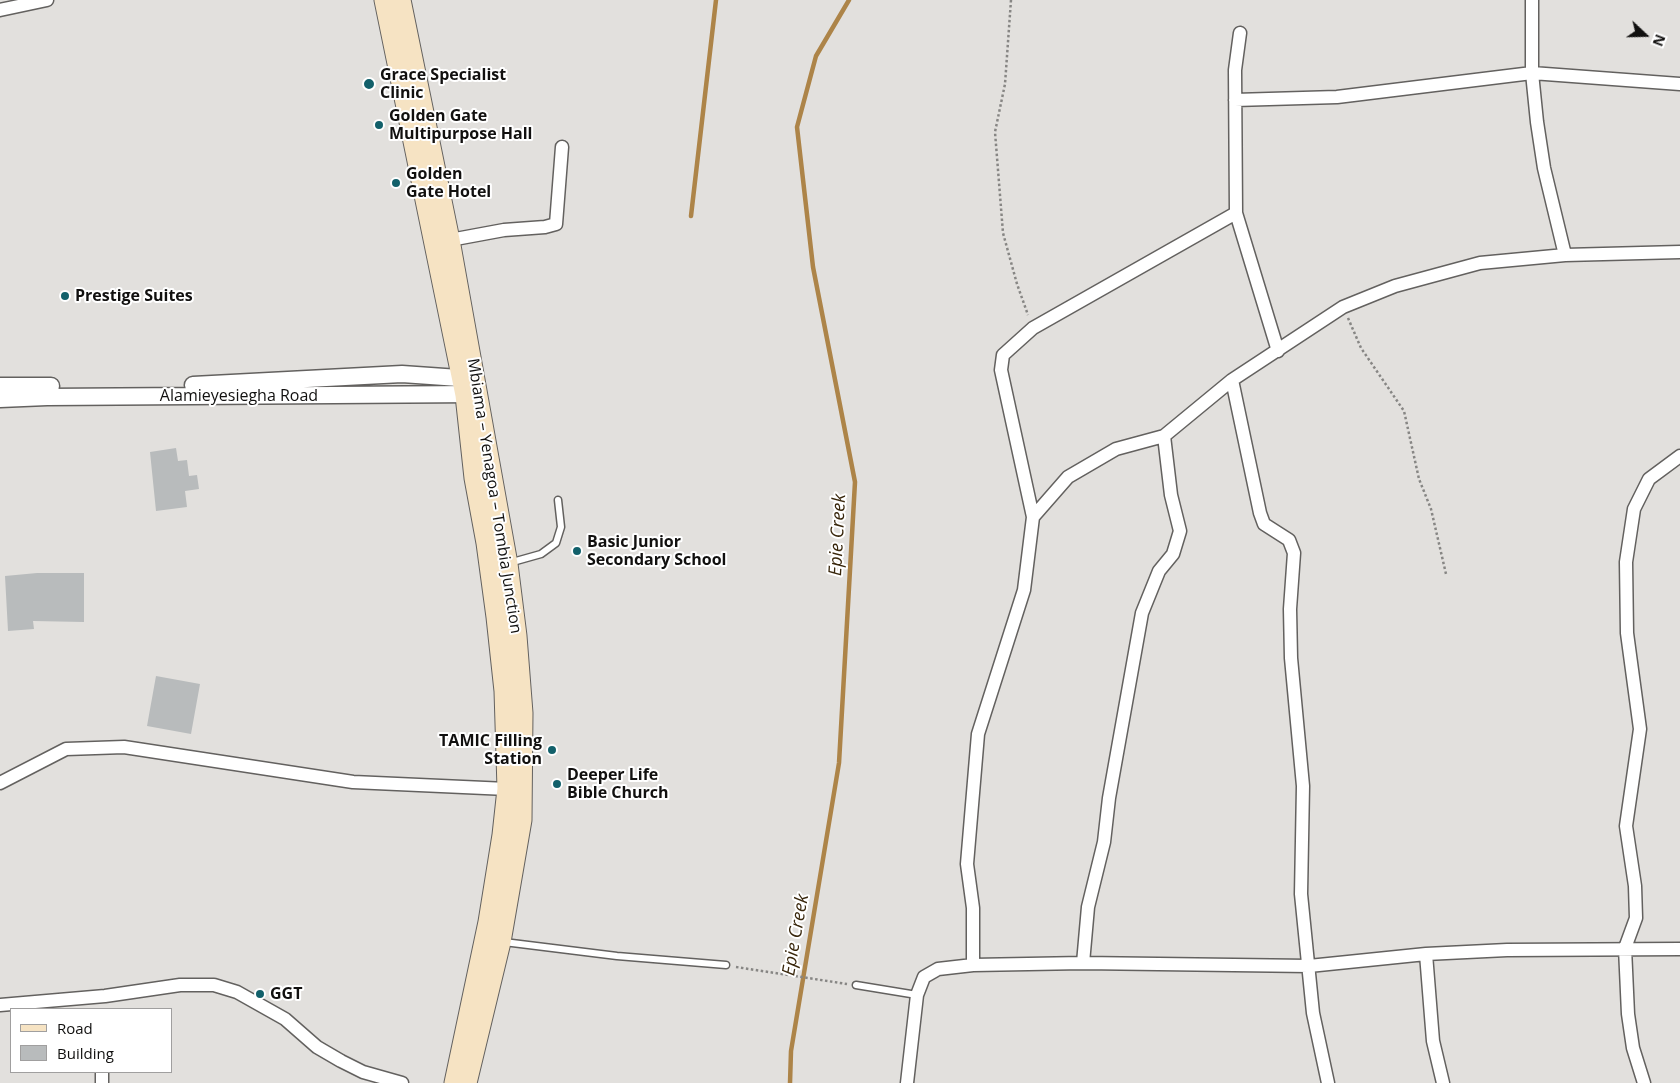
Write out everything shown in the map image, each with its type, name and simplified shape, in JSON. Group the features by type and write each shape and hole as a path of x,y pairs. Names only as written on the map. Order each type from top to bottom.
{"main road":[{"name":"Mbiama – Yenagoa – Tombia Junction","path":"384,0 508,564 517,636 523,714 522,820 501,942 467,1083"},
{"name":"Mbiama – Yenagoa – Tombia Junction","path":"401,0 450,240 470,386 474,478 486,543 504,691 507,789 502,835 488,922 454,1083"}],"street":[{"path":"0,10 46,0"},
{"path":"1532,0 1532,73 1544,168 1566,255"},
{"path":"1240,33 1235,70 1236,213 1278,351"},
{"path":"1235,100 1337,97 1532,73 1680,84"},
{"path":"450,240 504,230 544,227 556,224 562,147"},
{"path":"973,965 973,908 967,864 978,734 1024,590 1033,517 1001,370 1003,355 1033,328 1236,213"},
{"path":"1033,517 1068,477 1116,449 1164,436 1232,380 1343,307 1395,286 1480,263 1566,255 1680,252"},
{"name":"Alamieyesiegha Road","path":"0,386 203,385 402,374 470,386"},
{"path":"1232,380 1260,513 1264,524 1289,540 1294,553 1290,609 1291,658 1303,786 1301,894 1312,1013 1328,1083"},
{"name":"Alamieyesiegha Road","path":"0,399 470,386"},
{"path":"1083,963 1088,908 1104,842 1109,798 1142,613 1160,570 1174,554 1180,531 1171,496 1164,436"},
{"path":"1644,1083 1632,1048 1628,1014 1625,948 1636,918 1635,886 1626,826 1640,728 1627,633 1626,562 1634,509 1649,479 1680,456"},
{"path":"0,783 66,748 124,747 354,782 507,789"},
{"path":"907,1083 917,995 924,977 938,969 973,965 1083,963 1309,966 1426,954 1625,948 1680,949"},
{"path":"1426,954 1433,1041 1443,1083"},
{"path":"0,1005 106,996 180,985 214,985 237,992 285,1019 317,1047 341,1061 363,1072 402,1083"},
{"path":"105,1008 106,996"}],"lane":[{"path":"508,564 541,554 556,543 561,527 558,500"},
{"path":"501,942 617,956 726,965"},
{"path":"856,985 917,995"}],"path":[{"path":"1011,0 1005,84 995,132 1003,233 1016,284 1033,328"},
{"path":"1343,307 1362,348 1404,411 1419,479 1431,509 1446,574"},
{"path":"726,965 856,985"}],"building":[{"path":"176,448 178,461 187,460 189,476 197,475 199,489 185,491 187,507 156,511 150,452"},
{"path":"37,573 84,573 84,622 33,621 34,629 8,631 5,576"},
{"path":"156,676 200,684 191,734 147,726"}],"waterway":[{"path":"691,216 716,0"},
{"name":"Epie Creek","path":"790,1083 791,1051 839,763 855,482 813,267 797,127 816,56 849,0"}],"place":[{"name":"Grace Specialist Clinic","path":"369,84"},
{"name":"Golden Gate Multipurpose Hall","path":"379,125"},
{"name":"Golden Gate Hotel","path":"396,183"},
{"name":"Prestige Suites","path":"65,296"},
{"name":"Basic Junior Secondary School","path":"577,551"},
{"name":"TAMIC Filling Station","path":"552,750"},
{"name":"Deeper Life Bible Church","path":"557,784"},
{"name":"GGT","path":"260,994"}]}
